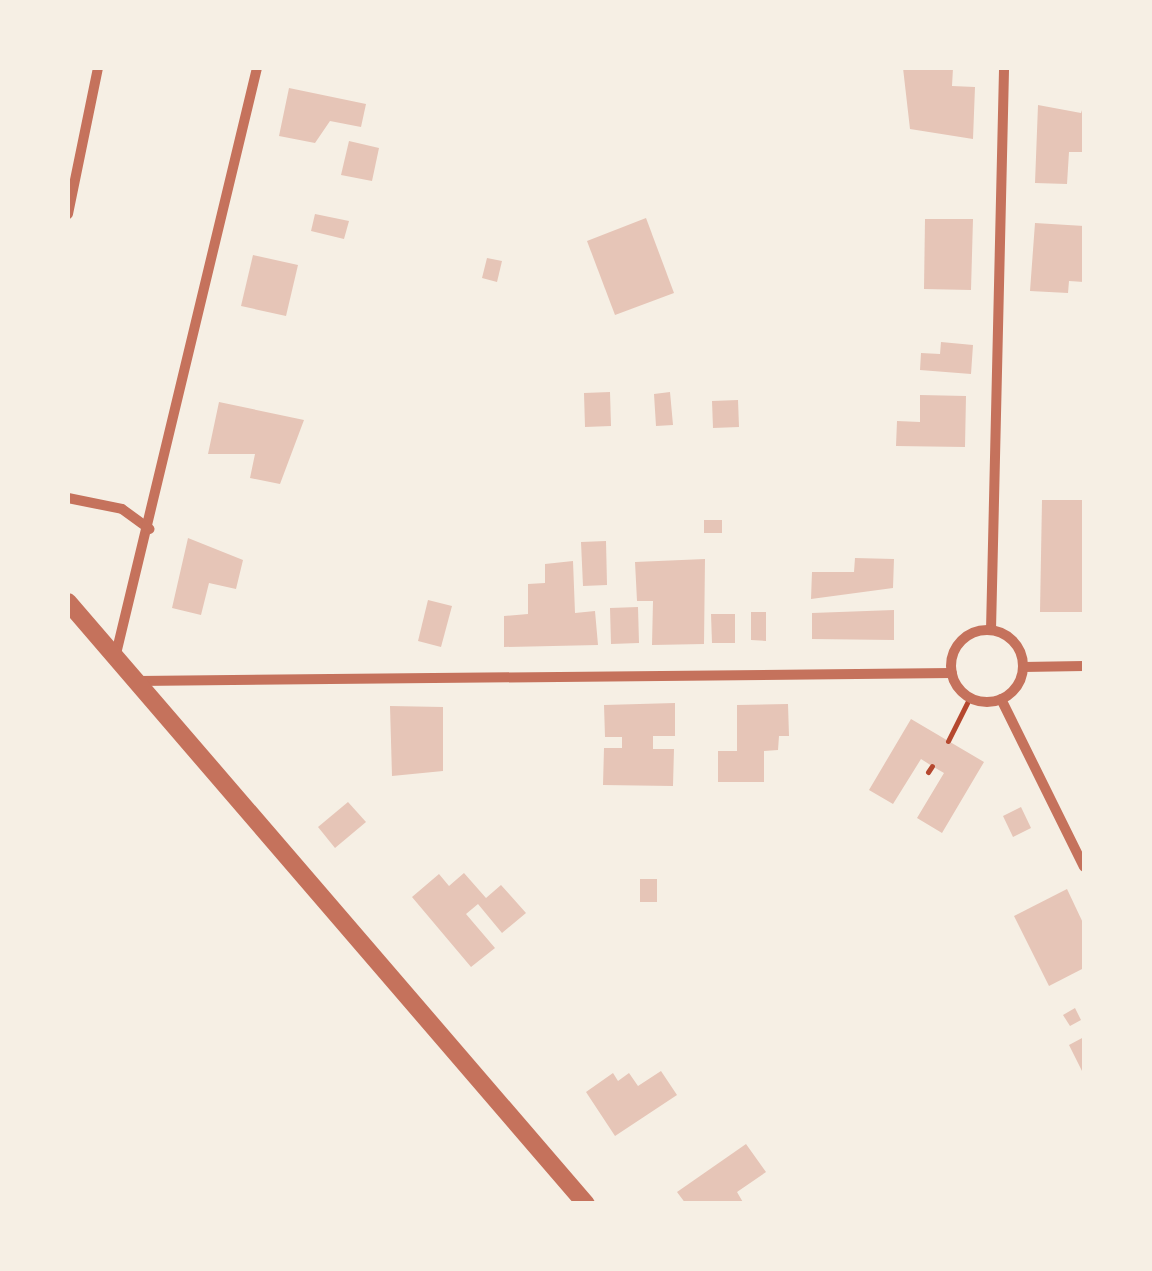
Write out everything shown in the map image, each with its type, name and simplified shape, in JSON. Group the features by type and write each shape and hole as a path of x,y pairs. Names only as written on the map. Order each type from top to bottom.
{"street":[{"path":"68,214 98,68"},
{"path":"115,659 150,529 257,68"},
{"path":"992,630 1004,68"},
{"path":"68,498 122,509 150,529"},
{"path":"68,602 586,1204"},
{"path":"992,630 1018,646 1024,667"},
{"path":"992,630 960,641 952,673 970,698 1001,699"},
{"path":"1024,667 1084,666"},
{"path":"1001,699 1024,667"},
{"path":"135,681 952,673"},
{"path":"1001,699 1084,867"}],"path":[{"path":"948,741 970,698"}],"building":[{"path":"903,68 953,68 952,86 975,87 973,139 910,129"},
{"path":"289,88 366,104 361,127 330,121 315,143 279,136"},
{"path":"1084,104 1084,152 1069,152 1067,184 1035,183 1038,105 1081,113"},
{"path":"349,141 379,148 372,181 341,175"},
{"path":"315,214 349,221 344,239 311,231"},
{"path":"646,218 674,293 615,315 587,241"},
{"path":"925,219 973,219 971,290 924,289"},
{"path":"1035,223 1084,226 1084,282 1069,281 1068,293 1030,291"},
{"path":"253,255 298,265 286,316 241,306"},
{"path":"487,258 502,261 497,282 482,278"},
{"path":"941,342 973,345 971,374 920,370 921,353 940,354"},
{"path":"610,392 611,426 585,427 584,393"},
{"path":"670,392 673,425 656,426 654,394"},
{"path":"920,395 966,396 965,447 896,446 897,421 920,422"},
{"path":"738,400 739,427 713,428 712,401"},
{"path":"219,402 304,420 280,484 250,478 255,454 208,454"},
{"path":"1042,500 1084,500 1084,612 1040,612"},
{"path":"704,520 722,520 722,533 704,533"},
{"path":"188,538 243,560 236,589 209,583 201,615 172,608"},
{"path":"606,541 607,585 583,586 581,542"},
{"path":"855,558 894,559 893,588 811,599 812,572 854,572"},
{"path":"705,559 704,644 652,645 653,601 637,601 635,562"},
{"path":"573,561 575,613 595,611 598,645 504,647 504,616 528,614 528,584 545,583 545,564"},
{"path":"428,600 452,606 441,647 418,641"},
{"path":"638,607 639,643 611,644 610,608"},
{"path":"894,610 894,640 812,639 812,613"},
{"path":"751,612 766,612 766,641 751,640"},
{"path":"711,614 735,614 735,643 712,643"},
{"path":"675,703 675,736 653,736 653,749 674,749 673,786 603,785 604,748 622,748 622,737 605,737 604,705"},
{"path":"788,704 789,736 779,736 778,750 764,751 764,782 718,782 718,751 737,751 737,705"},
{"path":"390,706 443,707 443,771 392,776"},
{"path":"911,719 984,762 942,833 917,818 944,773 921,759 893,804 869,790"},
{"path":"348,802 366,822 335,848 318,827"},
{"path":"1021,807 1031,828 1013,837 1003,816"},
{"path":"464,873 486,898 501,885 526,913 502,933 478,904 466,914 495,948 471,967 412,897 439,874 449,886"},
{"path":"640,879 657,879 657,902 640,902"},
{"path":"1067,889 1084,925 1084,968 1049,986 1014,916"},
{"path":"1075,1008 1081,1020 1070,1026 1063,1015"},
{"path":"1084,1037 1084,1075 1069,1045"},
{"path":"661,1071 677,1095 615,1136 586,1092 613,1073 618,1081 629,1073 638,1086"},
{"path":"746,1144 766,1172 737,1192 744,1204 686,1204 677,1192"}]}
